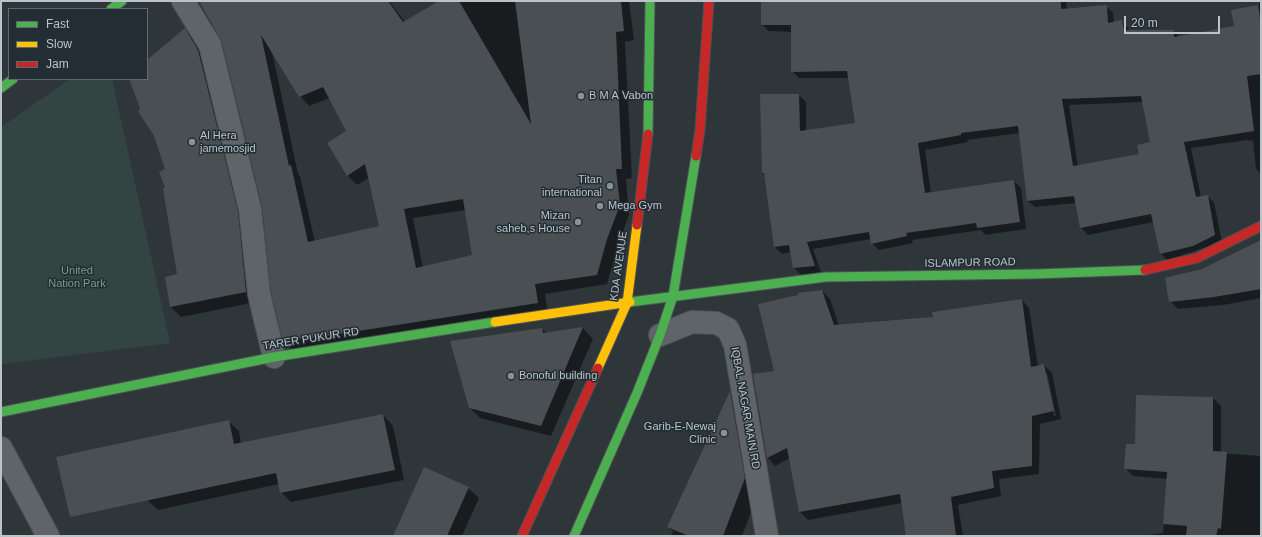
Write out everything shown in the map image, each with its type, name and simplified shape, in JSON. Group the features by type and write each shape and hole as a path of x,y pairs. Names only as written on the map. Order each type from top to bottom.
{"main road":[{"path":"112,8 122,1"},
{"name":"KDA AVENUE","path":"522,536 627,303 648,134 650,1"},
{"path":"574,536 637,393 660,335 673,296 700,130 709,1"},
{"path":"1,88 13,80"},
{"name":"ISLAMPUR ROAD","path":"627,303 826,277 1036,274 1144,270 1197,258 1261,226"},
{"name":"TARER PUKUR RD","path":"1,412 274,357 467,326 627,303"}],"street":[{"path":"183,1 210,45 250,209 259,294 274,357"},
{"name":"IQBAL NAGAR MAIN RD","path":"660,335 692,322 716,323 728,330 735,345 767,536"},
{"path":"1,448 48,536"}],"green space":[{"name":"United Nation Park","path":"69,80 112,80 170,343 1,364 1,127"}],"building":[{"path":"199,1 388,1 403,22 439,1 459,1 531,124 515,1 621,1 624,31 616,32 622,169 616,169 620,205 607,239 597,275 535,284 538,303 307,339 307,337 283,342 271,292 262,206 222,42","holes":["261,35 299,97 323,87 346,131 327,143 347,176 365,164 379,226 308,242 291,165 289,166","463,199 472,255 416,268 404,209"]},
{"path":"761,1 1061,1 1061,9 1107,5 1108,23 1122,20 1124,30 1174,30 1174,37 1234,26 1231,10 1258,5 1261,24 1261,74 1247,76 1254,131 1184,142 1196,197 1208,195 1215,235 1193,246 1160,254 1151,214 1080,228 1074,196 1027,201 1018,126 961,133 961,135 918,143 925,193 1014,180 1020,222 977,228 976,223 906,233 907,236 871,244 869,232 807,242 815,266 793,268 789,245 774,247 764,173 762,173 760,94 799,94 800,131 855,123 847,71 791,72 791,25 761,25","holes":["1141,96 1150,142 1137,145 1139,154 1073,166 1062,99"]},
{"path":"185,28 198,50 238,211 246,292 170,307 165,277 177,274 163,189 165,187 159,172 165,169 154,136 138,111 140,108 129,80 148,80 148,59"},
{"path":"1261,240 1261,289 1214,297 1169,302 1165,278 1202,269"},
{"path":"822,290 834,325 933,317 932,312 1022,299 1031,367 1044,364 1054,411 1032,416 1032,466 992,471 994,488 951,497 956,536 906,536 900,494 799,512 787,448 767,458 753,374 774,371 758,304 798,295 798,293"},
{"name":"Bonoful building","path":"583,327 541,426 469,408 450,341 542,328 543,333"},
{"name":"Garib-E-Newaj Clinic","path":"730,391 745,478 723,536 689,536 667,527"},
{"path":"1136,395 1213,397 1213,451 1227,452 1221,529 1218,528 1216,536 1186,536 1187,526 1163,524 1167,472 1124,469 1126,444 1135,444"},
{"path":"383,414 395,470 280,493 276,473 70,517 56,457 229,420 234,444"},
{"path":"424,467 469,487 447,536 393,536"}],"traffic: fast":[{"path":"112,8 122,1"},
{"path":"648,134 650,1"},
{"path":"1,88 12,80"},
{"path":"574,536 637,393 660,335 673,296 696,156"},
{"path":"630,302 826,277 1035,274 1145,270"},
{"path":"1,412 274,357 495,322"}],"traffic: slow":[{"path":"598,368 627,303 637,225"},
{"path":"495,322 630,302"}],"traffic: jam":[{"path":"696,156 700,130 709,1"},
{"path":"637,225 648,134"},
{"path":"1145,270 1197,258 1261,226"},
{"path":"522,536 598,368"}],"place":[{"name":"B M A Vabon","path":"581,96"},
{"name":"Al Hera jamemosjid","path":"192,142"},
{"name":"Titan international","path":"610,186"},
{"name":"Mega Gym","path":"600,206"},
{"name":"Mizan saheb,s House","path":"578,222"},
{"name":"Bonoful building","path":"511,376"},
{"name":"Garib-E-Newaj Clinic","path":"724,433"}]}
